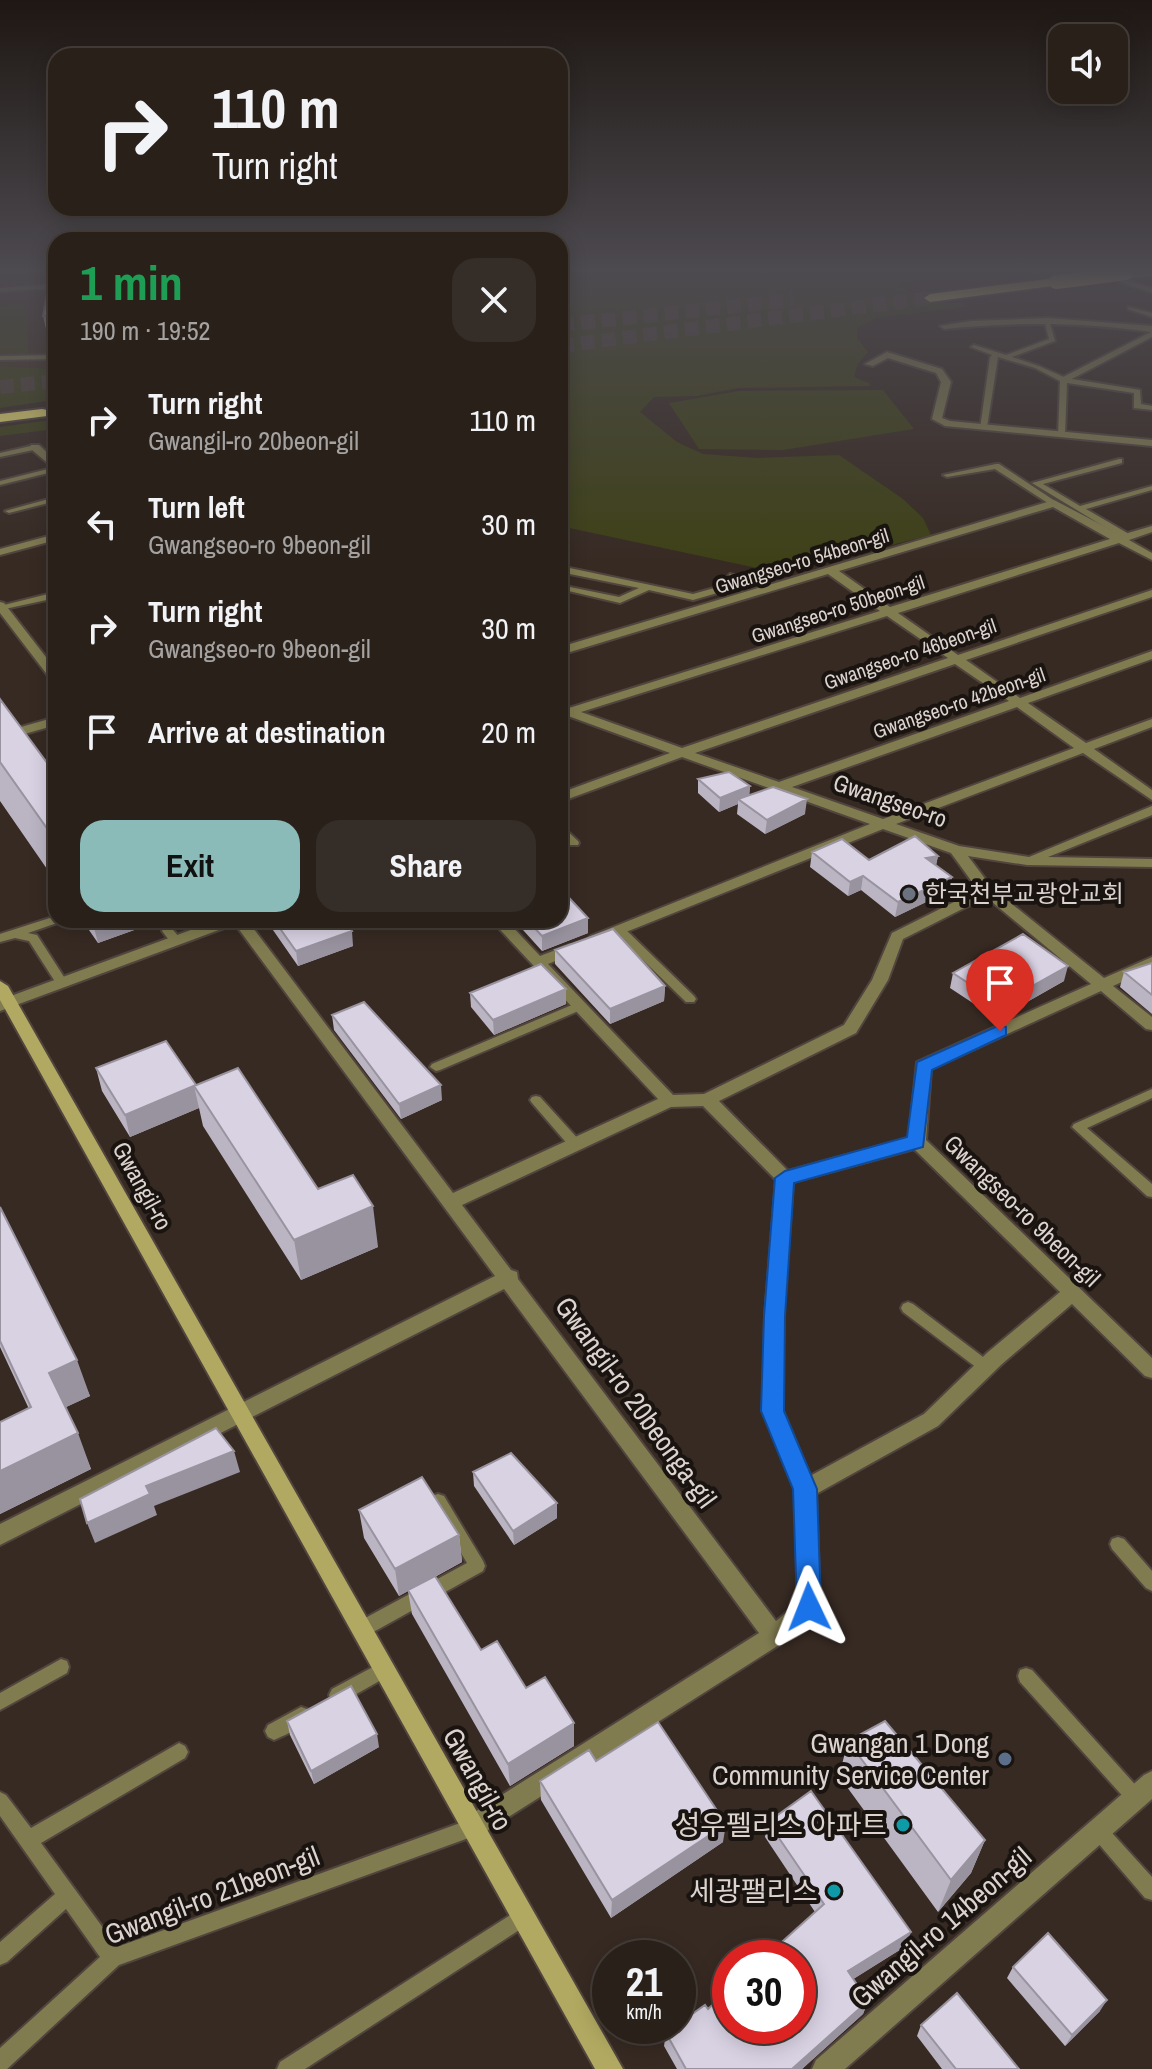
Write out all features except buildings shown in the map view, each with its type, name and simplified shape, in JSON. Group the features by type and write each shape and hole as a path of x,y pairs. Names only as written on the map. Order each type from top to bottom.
{"highway":[{"path":"0,418 42,413"}],"street":[{"path":"934,370 939,371 946,382 937,419 948,424 1152,443"},
{"path":"1064,380 1083,370"},
{"path":"35,447 48,460"},
{"path":"1054,503 1122,537 1152,557"},
{"name":"Gwangseo-ro 54beon-gil","path":"568,649 1054,503"},
{"name":"Gwangseo-ro 50beon-gil","path":"568,709 1152,529"},
{"path":"0,552 48,539"},
{"path":"831,571 1152,796"},
{"name":"Gwangseo-ro 46beon-gil","path":"568,795 681,753 1152,593"},
{"path":"1,606 48,668"},
{"name":"Gwangseo-ro 42beon-gil","path":"779,787 1152,655"},
{"name":"Gwangseo-ro","path":"568,711 956,850 987,891 1152,1025"},
{"path":"0,737 48,723"},
{"path":"538,962 883,824 1152,723"},
{"path":"1027,861 1152,810"},
{"path":"956,850 1027,861 1152,863"},
{"path":"453,1201 669,1101 707,1100 850,1029 880,980 897,936 987,891"},
{"path":"3,998 172,936 202,928"},
{"name":"Gwangil-ro 20beonga-gil","path":"245,928 510,1277 774,1636"},
{"path":"506,928 669,1101"},
{"path":"1101,984 1152,962"},
{"name":"Gwangseo-ro 9beon-gil","path":"1101,984 923,1066 917,1142 1152,1370"},
{"name":"Gwangil-ro","path":"3,998 610,2069"},
{"path":"474,1827 774,1636 809,1607 805,1489 773,1411 774,1316 785,1178 707,1100"},
{"path":"785,1178 917,1142"},
{"path":"0,1535 239,1411 510,1277"},
{"path":"805,1489 931,1420 986,1367 1072,1293"},
{"name":"Gwangil-ro 14beon-gil","path":"825,2069 1143,1790"}],"lane":[{"path":"983,427 991,370"},
{"path":"1038,370 1064,380 1138,391 1137,419"},
{"path":"1061,434 1064,380"},
{"path":"1137,406 1152,408"},
{"path":"0,455 35,447"},
{"path":"1119,461 1036,483 1122,537"},
{"path":"947,475 996,466 1054,503"},
{"path":"0,483 48,470"},
{"path":"1080,508 1152,488"},
{"path":"9,511 48,501"},
{"path":"568,571 693,597 721,589 733,576"},
{"path":"568,589 620,600 647,588"},
{"path":"1,606 48,597"},
{"path":"22,731 30,743"},
{"path":"568,837 574,843"},
{"path":"0,938 48,923"},
{"path":"619,930 690,999"},
{"path":"15,934 33,938 58,977"},
{"path":"436,1067 579,1006"},
{"path":"1152,1093 1078,1127 1152,1192"},
{"path":"536,1100 575,1144"},
{"path":"908,1308 986,1367"},
{"path":"362,1629 477,1566 438,1501"},
{"path":"1118,1544 1152,1583"},
{"path":"0,1702 61,1667"},
{"path":"274,1731 384,1669"},
{"name":"Gwangil-ro 14beon-gil","path":"1026,1676 1143,1790"},
{"path":"28,1840 179,1752"},
{"path":"0,1801 113,1958"},
{"name":"Gwangil-ro 21beon-gil","path":"0,2062 113,1958 474,1827"},
{"path":"1097,1829 1152,1891"},
{"path":"0,1955 68,1895"},
{"path":"287,2069 523,1916"}],"green space":[{"path":"0,370 48,370 48,410 46,401 0,408"},
{"path":"568,370 856,370 854,377 871,384 738,388 697,396 654,397 640,412 677,442 703,454 758,458 839,455 903,499 923,518 931,535 781,573 568,528"},
{"path":"883,390 914,429 783,450 699,449 669,403 739,391"},
{"path":"48,420 48,430 0,436 0,427"}],"tunnel":[{"path":"0,387 48,382"}],"place":[{"name":"한국천부교광안교회","path":"909,894"},
{"name":"Gwangan 1 Dong Community Service Center","path":"1005,1759"},
{"name":"성우펠리스 아파트","path":"903,1825"},
{"name":"세광팰리스","path":"834,1891"}],"route":[{"path":"809,1607 805,1489 773,1411 774,1316 785,1178 917,1142 923,1066 1000,1031"}]}
